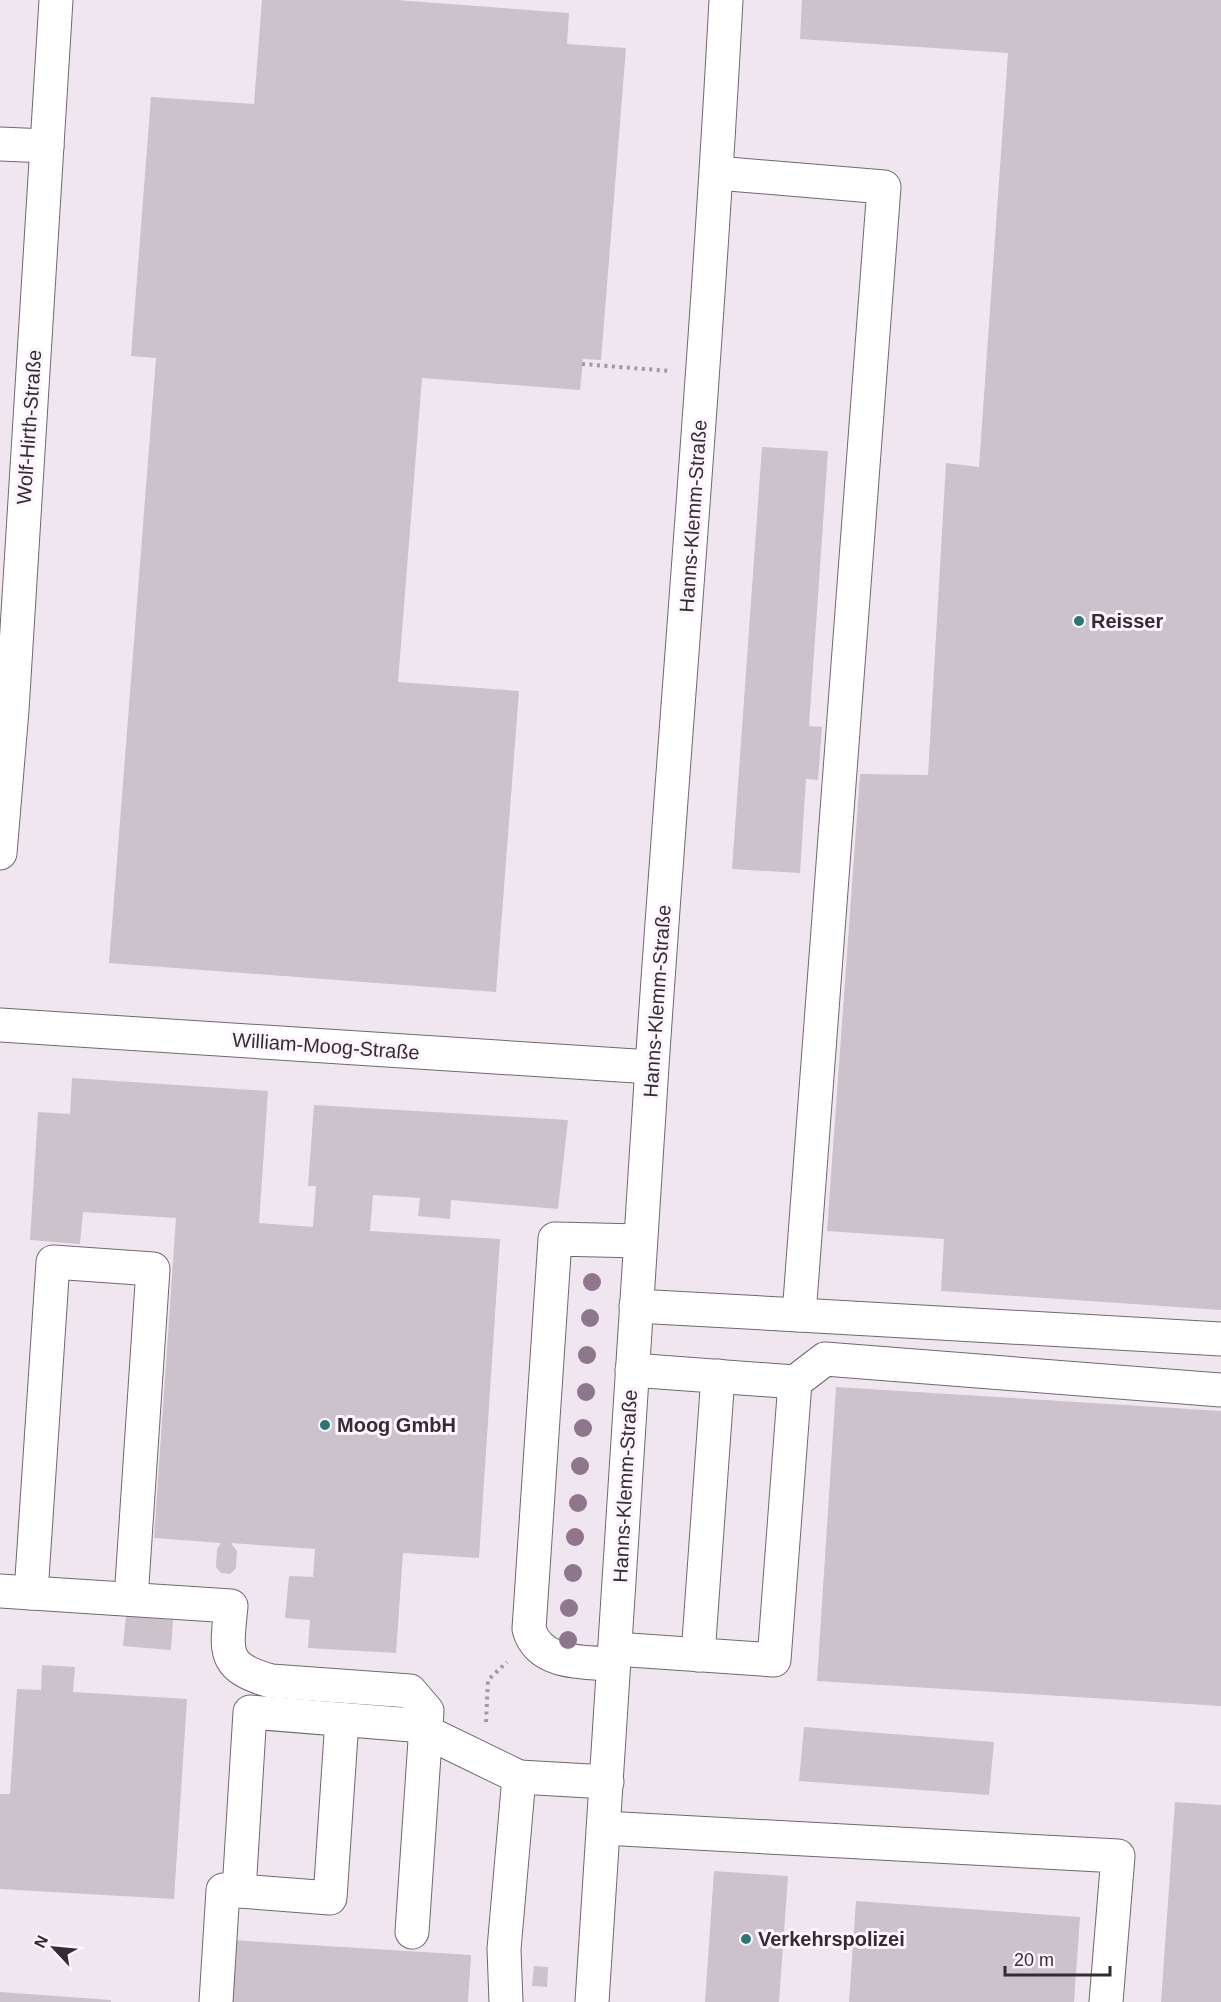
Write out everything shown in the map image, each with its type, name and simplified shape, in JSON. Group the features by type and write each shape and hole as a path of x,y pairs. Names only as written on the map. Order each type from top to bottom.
{"street":[{"name":"Wolf-Hirth-Straße","path":"0,853 6,709 56,0"},
{"name":"Hanns-Klemm-Straße","path":"592,2002 651,1067 703,374 726,0"},
{"path":"0,144 47,147"},
{"path":"717,173 884,187 799,1315"},
{"name":"William-Moog-Straße","path":"0,1025 651,1067"},
{"path":"640,1241 555,1239 529,1629 532,1639 546,1652 568,1661 615,1657 698,1655 774,1660 795,1382"},
{"path":"131,1599 153,1269 53,1262 15,1592 231,1606 227,1648 232,1661 254,1677 270,1681 410,1691 428,1711 412,1932"},
{"path":"636,1306 1221,1339"},
{"path":"632,1370 795,1382 825,1359 1221,1390"},
{"path":"698,1655 718,1376"},
{"path":"239,1891 250,1712 412,1725 519,1777 607,1782"},
{"path":"216,2002 223,1890 330,1898 342,1719"},
{"path":"506,2002 504,1948 519,1777"},
{"path":"604,1828 1118,1856 1106,2002"}],"path":[{"path":"582,364 703,374"},
{"path":"484,1760 488,1680 532,1639"}],"building":[{"path":"262,0 396,0 569,13 567,44 626,48 601,360 583,359 580,390 422,378 398,682 519,691 496,992 109,963 156,358 131,356 151,97 254,104"},
{"name":"Reisser","path":"802,0 1221,0 1221,1310 941,1291 944,1239 827,1231 860,774 928,775 946,463 979,467 1008,53 800,39"},
{"path":"762,447 828,451 809,726 822,727 818,780 806,779 800,873 732,869"},
{"name":"Moog GmbH","path":"72,1078 268,1091 259,1223 313,1227 316,1186 308,1186 314,1105 568,1120 558,1209 451,1200 450,1219 418,1216 420,1198 373,1195 370,1231 500,1239 479,1558 403,1553 396,1653 308,1648 310,1620 285,1618 289,1576 313,1577 315,1549 231,1543 237,1551 236,1568 230,1574 221,1573 216,1567 217,1549 221,1543 154,1538 176,1218 83,1212 80,1244 30,1240 38,1112 70,1114"},
{"path":"836,1387 1221,1411 1221,1706 817,1681"},
{"path":"126,1616 173,1620 171,1650 123,1646"},
{"path":"42,1665 75,1667 73,1692 187,1699 174,1899 0,1889 0,1794 10,1794 17,1689 41,1690"},
{"path":"804,1727 994,1742 989,1795 799,1781"},
{"path":"1175,1802 1221,1805 1221,2002 1161,2002"},
{"name":"Verkehrspolizei","path":"714,1871 788,1876 779,2002 705,2002"},
{"path":"856,1901 1080,1917 1074,2002 849,2002"},
{"path":"231,1940 471,1955 468,2002 226,2002"},
{"path":"534,1966 548,1967 547,1987 532,1986"},
{"path":"0,1992 111,2000 111,2002 0,2002"}],"place":[{"name":"Reisser","path":"1079,621"},
{"name":"Moog GmbH","path":"325,1425"},
{"name":"Verkehrspolizei","path":"746,1939"}]}
